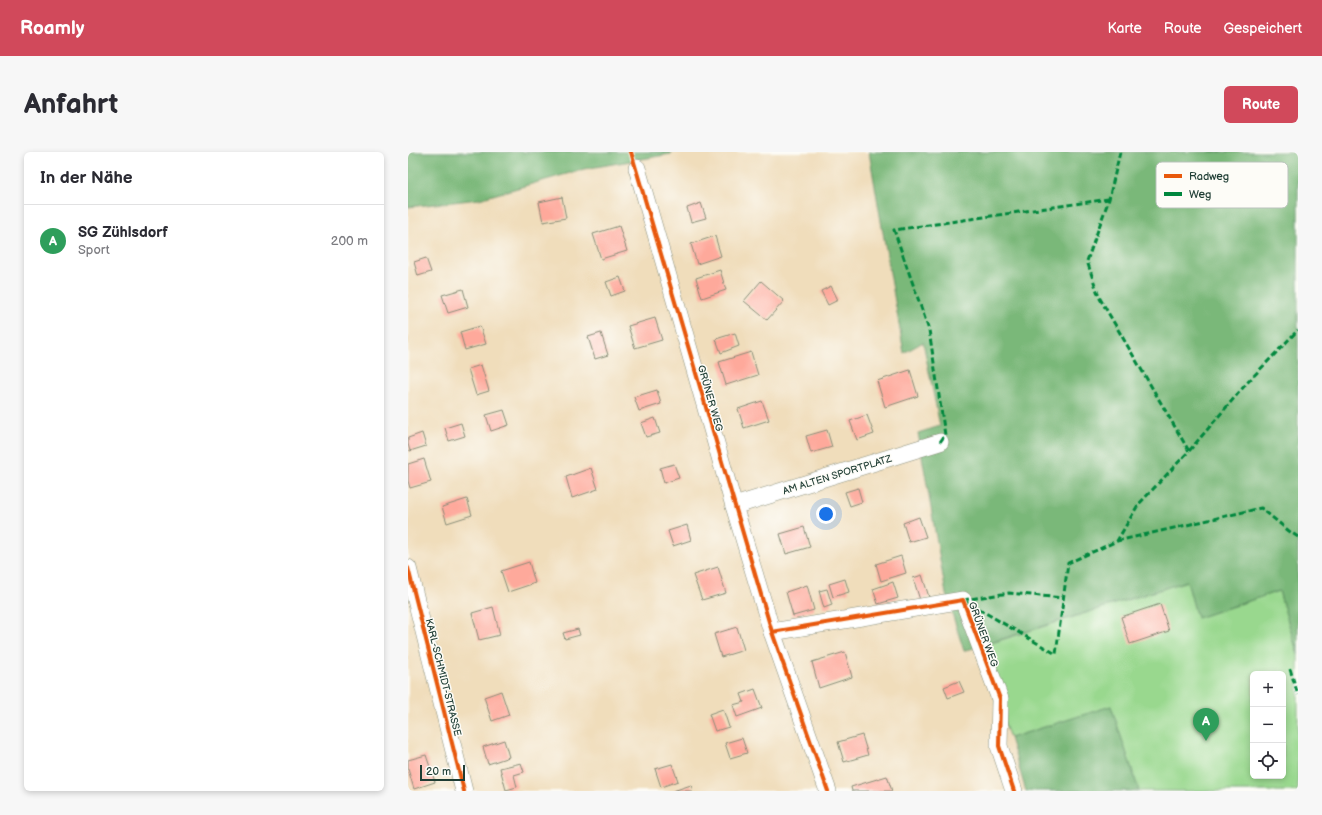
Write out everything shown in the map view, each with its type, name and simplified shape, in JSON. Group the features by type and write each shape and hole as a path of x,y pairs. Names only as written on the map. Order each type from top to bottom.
{"street":[{"name":"GRÜNER WEG","path":"637,168 734,506 772,632 828,791"},
{"name":"AM ALTEN SPORTPLATZ","path":"734,506 940,442"},
{"name":"KARL-SCHMIDT-STRASSE","path":"408,568 464,791"},
{"name":"GRÜNER WEG","path":"772,632 963,600 1000,699 998,746 1014,791"}],"green space":[{"path":"408,152 672,152 671,154 584,169 479,199 408,207"},
{"path":"869,152 1298,152 1298,655 1279,591 1197,618 1187,581 964,651 946,594 918,433 940,426 923,342 904,353"},
{"path":"1187,581 1197,618 1279,591 1298,655 1298,791 1139,791 1111,706 1010,738 976,648"},
{"path":"1111,706 1139,791 1026,791 1010,738"}],"building":[{"path":"562,197 566,218 543,222 539,202"},
{"path":"701,203 706,218 691,222 687,208"},
{"path":"619,226 627,251 601,259 593,234"},
{"path":"715,236 721,256 697,264 691,244"},
{"path":"426,258 431,272 418,276 414,262"},
{"path":"720,270 726,290 702,298 696,278"},
{"path":"620,277 625,291 611,296 606,282"},
{"path":"761,281 784,301 767,320 744,301"},
{"path":"831,286 838,300 828,305 821,291"},
{"path":"463,289 468,307 448,313 442,295"},
{"path":"655,318 662,340 635,348 628,326"},
{"path":"480,326 486,344 465,350 460,332"},
{"path":"601,333 608,355 595,359 588,337"},
{"path":"735,333 739,346 721,353 716,339"},
{"path":"751,352 758,375 726,385 719,362"},
{"path":"481,365 489,391 476,395 468,369"},
{"path":"910,370 918,396 885,407 877,381"},
{"path":"657,390 661,404 639,411 634,397"},
{"path":"762,401 769,420 744,428 738,409"},
{"path":"504,410 509,425 491,431 486,415"},
{"path":"867,415 874,434 857,440 850,421"},
{"path":"655,418 660,433 646,437 641,423"},
{"path":"461,423 465,436 449,441 445,428"},
{"path":"827,430 832,447 811,453 806,436"},
{"path":"422,433 426,446 410,451 408,438"},
{"path":"424,459 431,482 410,488 408,481 408,464"},
{"path":"674,464 679,478 664,483 660,468"},
{"path":"591,468 598,489 572,498 566,477"},
{"path":"858,488 862,502 850,506 845,492"},
{"path":"467,499 472,515 447,523 442,507"},
{"path":"919,517 926,537 909,542 903,523"},
{"path":"687,525 691,540 673,546 668,531"},
{"path":"804,527 810,547 786,554 780,534"},
{"path":"901,556 906,573 881,581 876,564"},
{"path":"529,562 535,583 508,592 501,571"},
{"path":"718,567 726,593 702,600 693,575"},
{"path":"922,575 929,597 920,600 913,578"},
{"path":"845,579 849,592 833,597 829,584"},
{"path":"893,582 898,598 878,604 873,589"},
{"path":"807,585 814,610 793,616 786,592"},
{"path":"827,589 832,605 824,608 819,591"},
{"path":"1160,604 1169,631 1130,644 1121,617"},
{"path":"493,607 500,635 479,640 472,613"},
{"path":"737,627 744,650 721,657 714,634"},
{"path":"578,629 580,635 565,639 563,633"},
{"path":"845,652 852,677 819,688 812,662"},
{"path":"959,681 964,692 948,698 944,687"},
{"path":"755,689 762,708 737,717 733,705 744,702 741,694"},
{"path":"501,691 509,715 492,721 484,697"},
{"path":"723,709 729,727 715,731 709,714"},
{"path":"862,735 868,755 844,762 838,742"},
{"path":"742,738 747,753 730,758 725,743"},
{"path":"504,740 509,757 488,764 483,747"},
{"path":"426,755 435,782 414,789 408,769 408,760"},
{"path":"521,763 524,772 514,775 517,787 506,790 500,768"},
{"path":"672,764 678,781 661,787 655,769"},
{"path":"887,776 892,791 852,791 851,787"},
{"path":"691,785 693,791 673,791"}],"marked path":[{"path":"1120,152 1109,199 1087,261 1099,297 1189,451"},
{"path":"940,442 945,435 929,330 894,230 1109,199"},
{"path":"963,600 1056,654 1068,563 1117,541 1138,505 1189,451 1247,383 1298,330"},
{"path":"1117,541 1261,508 1298,537"},
{"path":"963,600 1009,593 1063,598"},
{"path":"1290,669 1298,695"}],"cycle path":[{"path":"631,152 772,632 828,791"},
{"path":"408,568 464,791"},
{"path":"772,632 963,600 1000,699 999,746 1014,791"}],"place":[{"name":"SG Zühlsdorf","path":"1206,741"}]}
